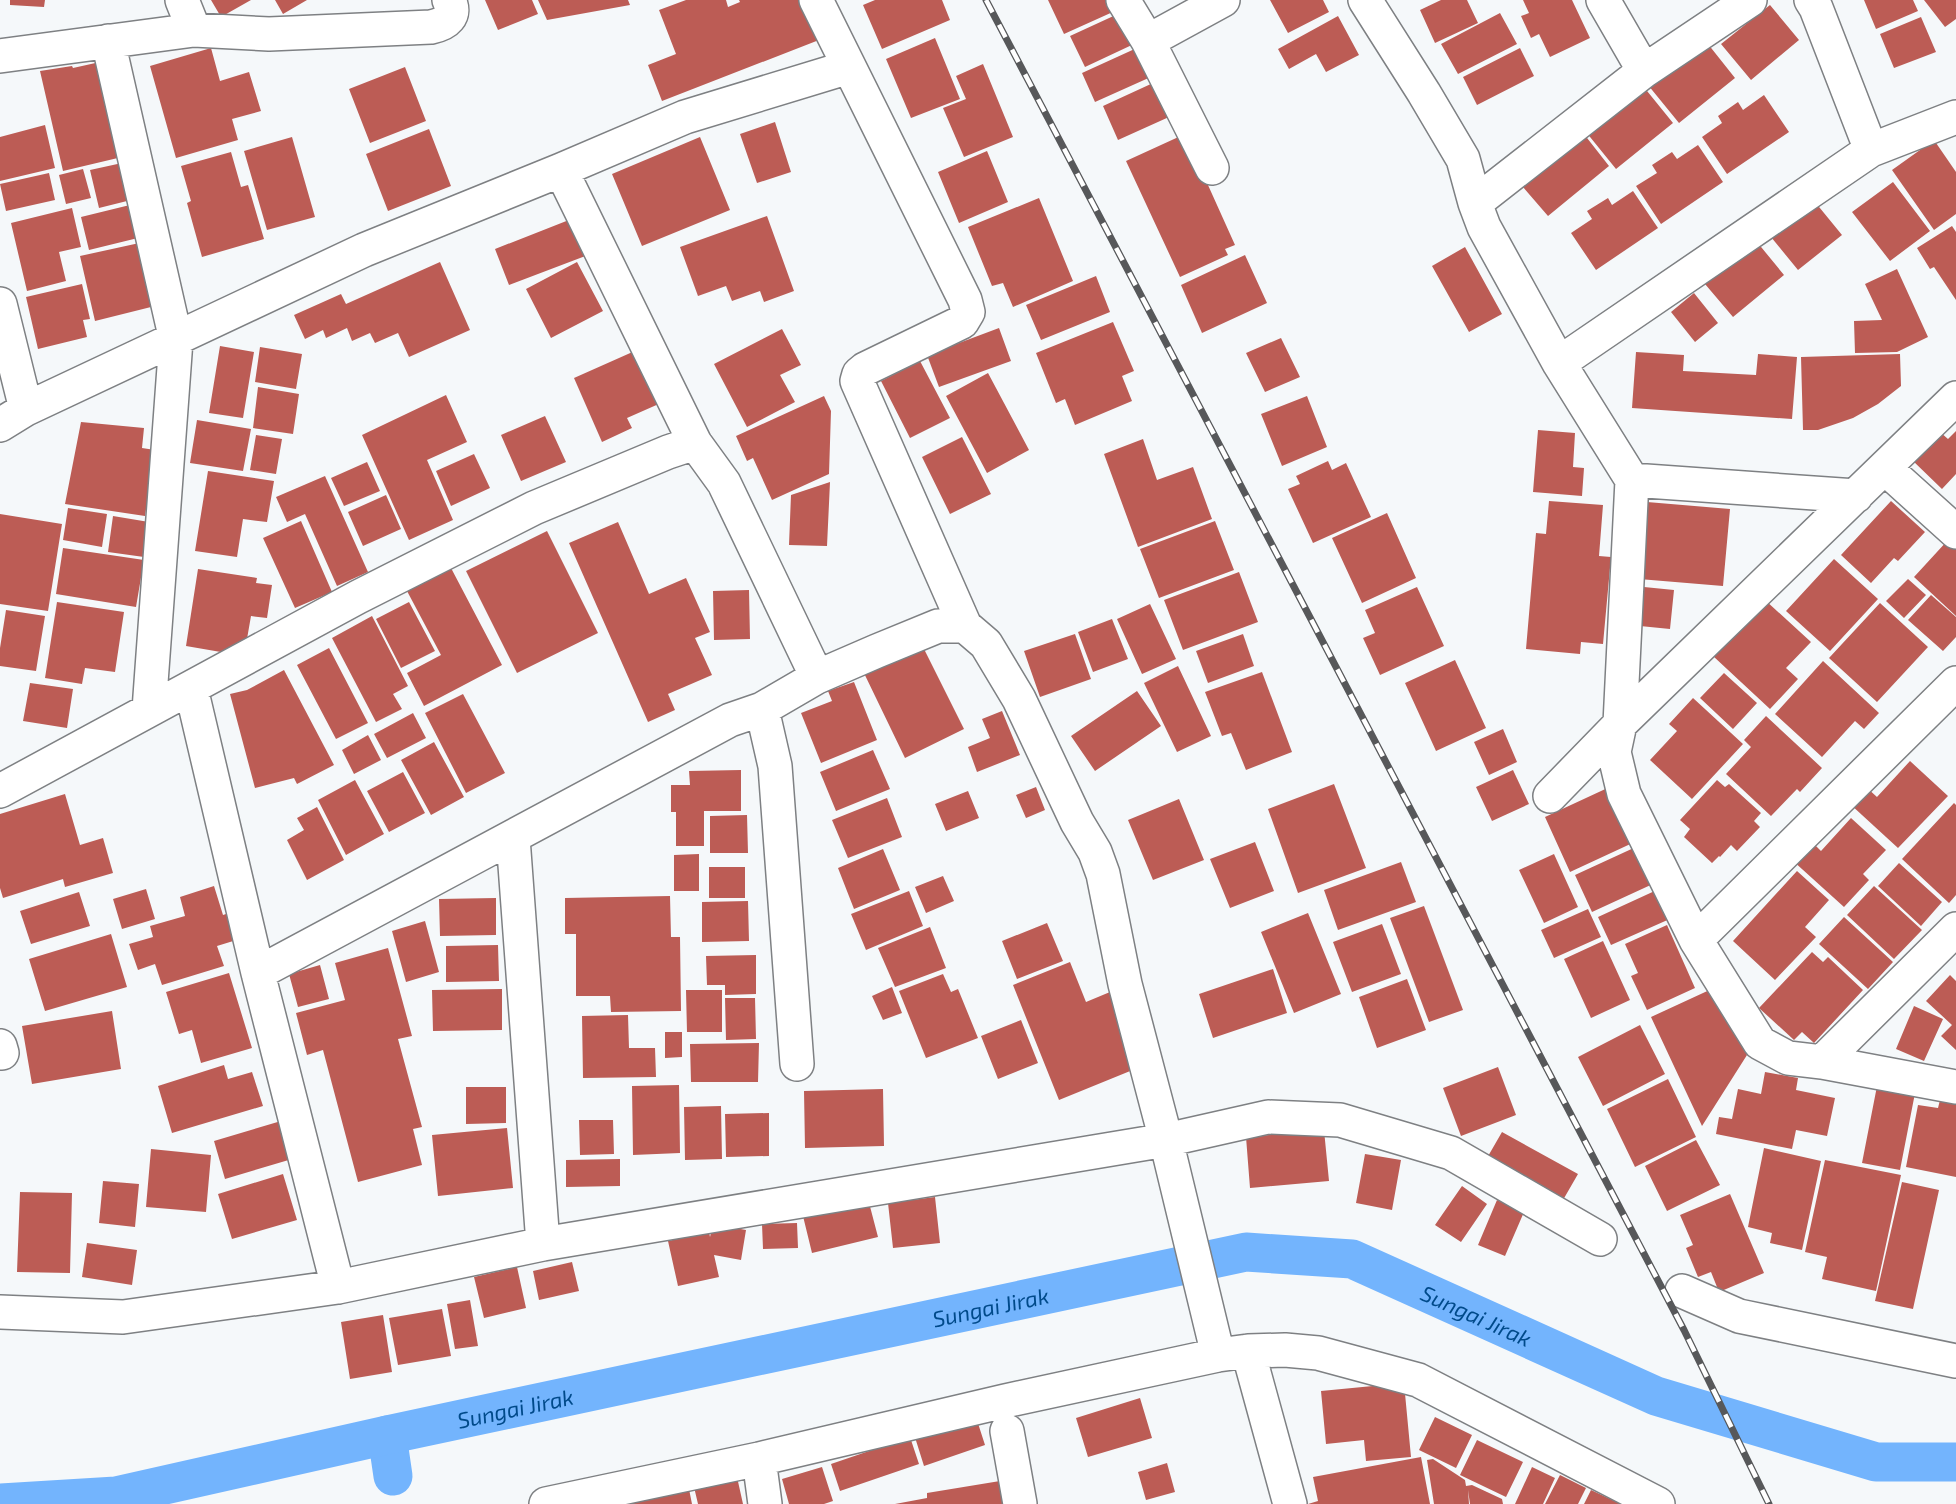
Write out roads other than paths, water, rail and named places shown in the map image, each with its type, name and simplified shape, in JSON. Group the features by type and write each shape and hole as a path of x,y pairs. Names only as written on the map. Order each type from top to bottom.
{"street":[{"path":"182,0 194,30"},
{"path":"0,56 194,30 269,34 431,27 444,24 450,19 452,7 449,0"},
{"path":"816,0 965,300 968,312 962,322 865,369 859,374 857,381 965,626 986,644 1019,699 1071,812 1095,852 1103,874 1125,984 1168,1148 1226,1347 1290,1504"},
{"path":"1124,0 1148,41 1212,168"},
{"path":"1148,41 1223,0"},
{"path":"1365,0 1463,159 1484,227 1559,363 1632,480 1620,724 1614,752 1624,794 1696,940 1760,1043 1788,1058 1822,1062 1956,1087"},
{"path":"1603,0 1644,71"},
{"path":"1475,203 1644,71 1750,0"},
{"path":"1811,0 1871,150"},
{"path":"108,41 176,340 149,710"},
{"path":"0,304 13,417 364,250 685,117 849,67"},
{"path":"1559,363 1871,150 1956,117"},
{"path":"561,170 695,443 724,483 817,677"},
{"path":"1550,796 1620,724 1956,398"},
{"path":"0,791 358,597 534,508 695,443"},
{"path":"1885,468 1956,532"},
{"path":"1632,480 1856,496"},
{"path":"258,974 730,720 762,709 817,677 938,626 965,626"},
{"path":"1696,940 1956,683"},
{"path":"191,688 258,974 338,1287"},
{"path":"762,709 775,766 797,1064"},
{"path":"513,838 543,1244"},
{"path":"1822,1062 1956,929"},
{"path":"0,1312 123,1317 338,1287 543,1244 1168,1148 1268,1117 1340,1120 1451,1153 1600,1239"},
{"path":"1682,1291 1739,1316 1956,1360"},
{"path":"546,1504 759,1459 1226,1347 1318,1353 1418,1380 1658,1504"},
{"path":"1008,1431 1020,1504"},
{"path":"759,1459 765,1504"}],"waterway":[{"name":"Sungai Jirak","path":"0,1503 116,1496 387,1435 1246,1252 1352,1259 1656,1396 1876,1462 1956,1462"},
{"path":"387,1435 393,1476"}],"railway":[{"path":"986,0 1684,1330 1769,1504"}]}
